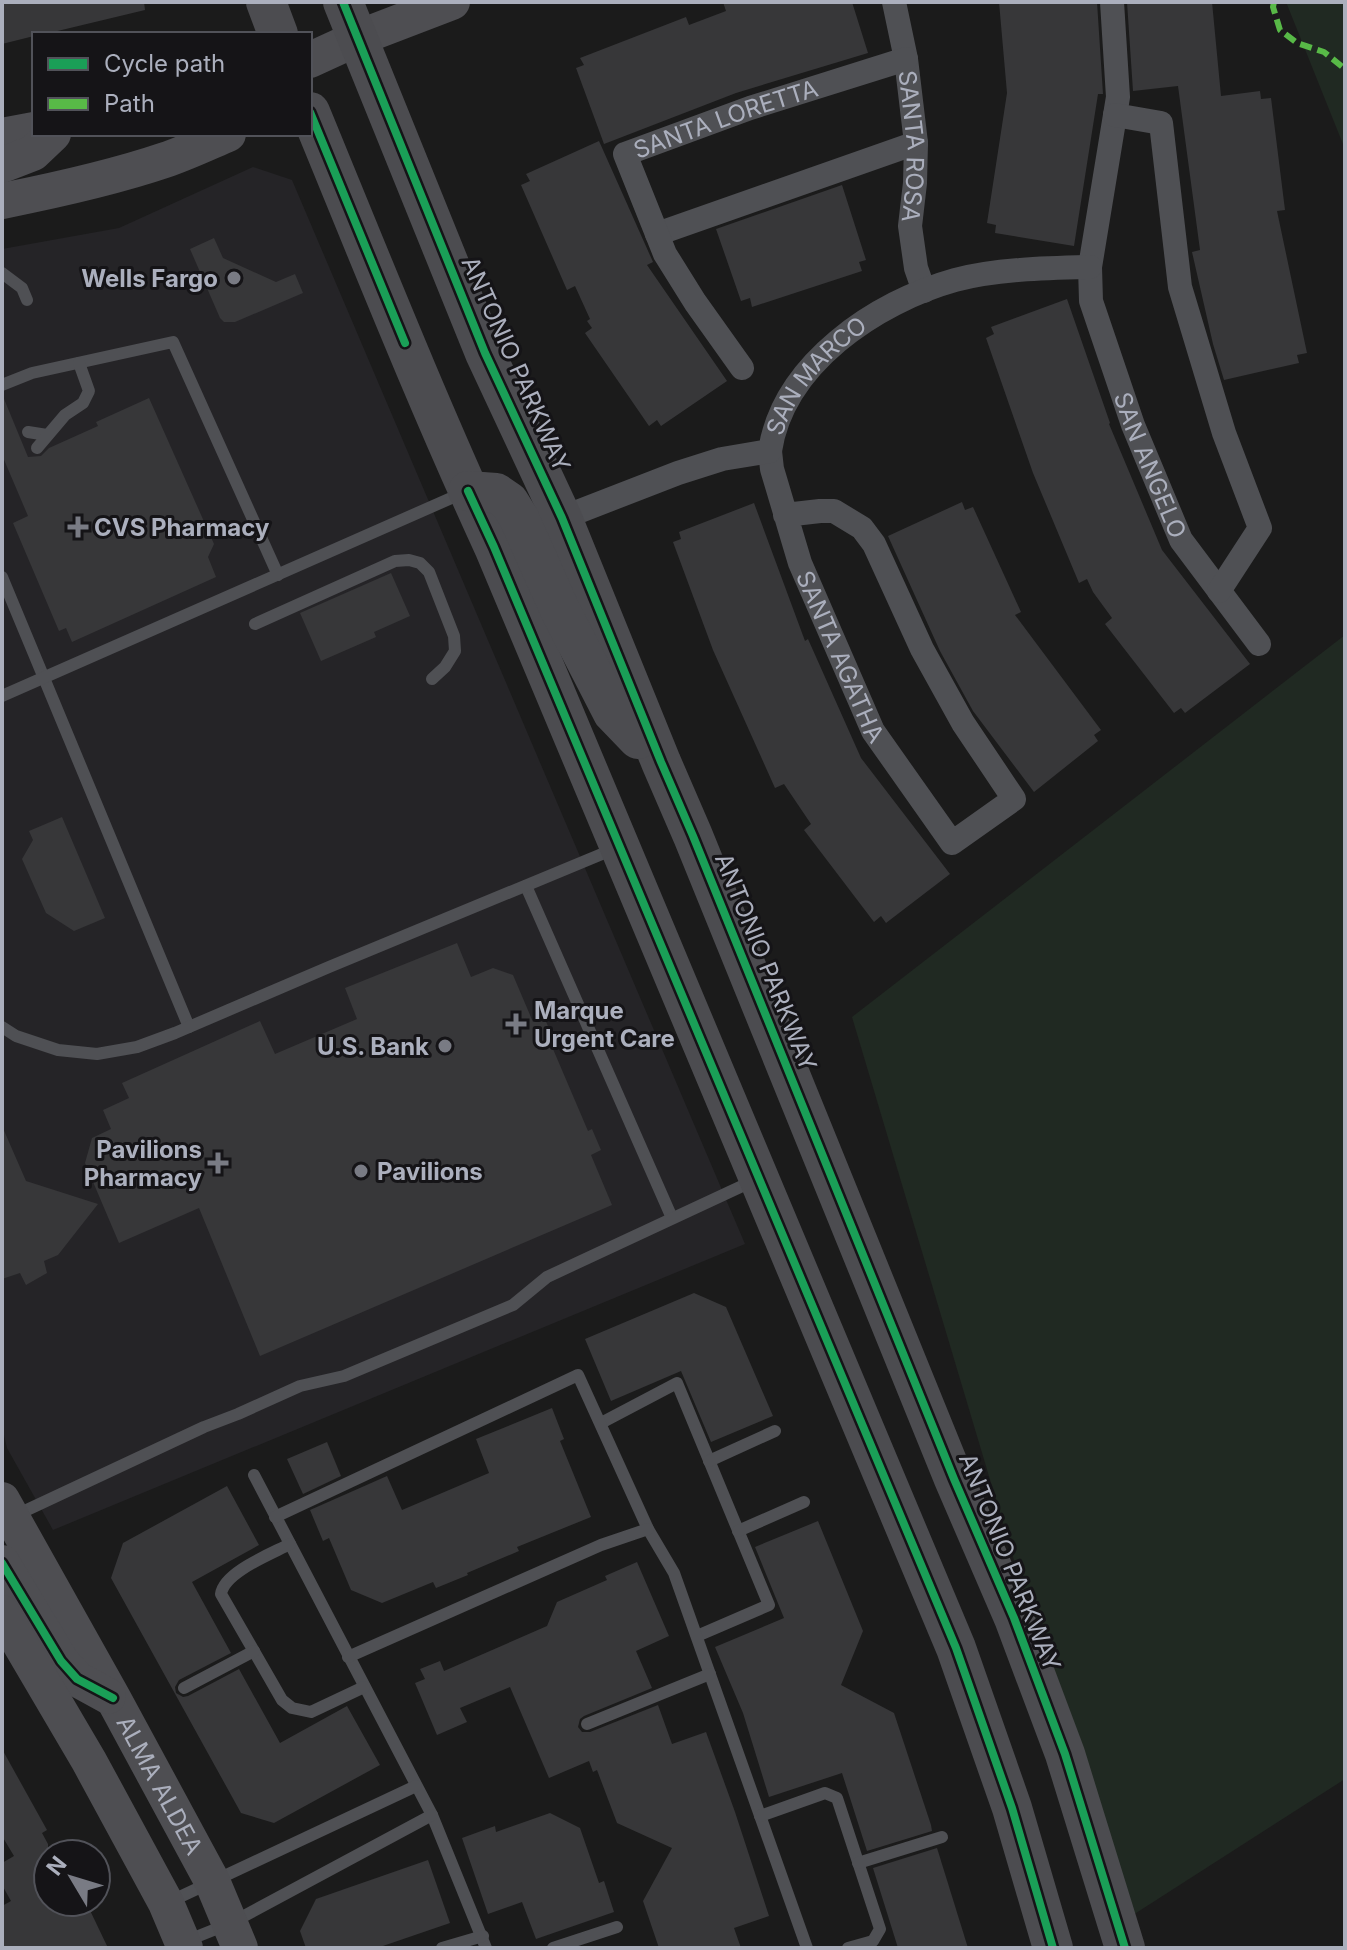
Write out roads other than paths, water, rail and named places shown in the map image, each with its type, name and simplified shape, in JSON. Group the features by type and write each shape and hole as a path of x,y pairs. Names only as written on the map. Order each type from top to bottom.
{"main road":[{"path":"266,2 277,32"},
{"name":"ANTONIO PARKWAY","path":"343,2 485,353 562,518 954,1479 1014,1618 1065,1754 1125,1948"},
{"path":"312,59 452,2"},
{"path":"312,117 956,1648 1012,1808 1053,1948"},
{"path":"2,136 32,130"},
{"path":"2,165 33,153 51,136"},
{"path":"2,201 117,175 166,160 223,136"},
{"path":"468,491 496,493 509,502 613,713 661,762"},
{"name":"ALMA ALDEA","path":"7,1509 212,1881 235,1936"},
{"path":"2,1563 61,1661 77,1679 113,1698"},
{"name":"ALMA ALDEA","path":"2,1613 89,1761 166,1903 184,1945"}],"street":[{"name":"SANTA ROSA","path":"894,2 906,59 916,143 910,226 916,268 924,291"},
{"name":"SAN ANGELO","path":"1112,2 1118,97 1090,267 1091,301 1133,425 1181,540 1259,644"},
{"name":"SANTA LORETTA","path":"742,368 665,254 625,154 750,108 906,59"},
{"path":"1115,115 1161,123 1180,287 1224,433 1260,528 1219,591"},
{"path":"657,234 916,143"},
{"name":"SAN MARCO","path":"562,518 707,463 770,451 780,414 807,371 850,330 887,308 957,280 1006,272 1090,267"},
{"name":"SANTA AGATHA","path":"770,451 772,469 785,515 800,563 873,731 952,843 1014,799 963,723 928,662 874,544 862,528 834,511 785,515"}],"lane":[{"path":"2,273 22,288 27,300"},
{"path":"2,385 32,373 173,342 278,575"},
{"path":"37,448 65,415 83,403 89,391 79,363"},
{"path":"28,432 47,435"},
{"path":"2,696 468,491"},
{"path":"255,624 395,561 420,563 429,572 454,636 455,651 445,667 432,679"},
{"path":"2,577 189,1027"},
{"path":"2,1027 16,1036 58,1050 97,1054 137,1047 620,847"},
{"path":"526,886 672,1218"},
{"path":"7,1509 300,1386 344,1376 513,1305 547,1277 759,1178"},
{"path":"275,1517 578,1375 648,1529 674,1573 807,1948"},
{"path":"601,1423 677,1383 769,1605 697,1636"},
{"path":"709,1461 775,1431"},
{"path":"254,1475 432,1815 485,1942 442,1948"},
{"path":"738,1531 804,1502"},
{"path":"348,1657 601,1545 648,1529"},
{"path":"290,1544 235,1573 222,1586 221,1594 282,1700 292,1708 311,1712 364,1687"},
{"path":"184,1688 254,1651"},
{"path":"587,1724 710,1674"},
{"path":"166,1903 416,1786"},
{"path":"760,1816 825,1793 837,1798 880,1929 873,1941 848,1948"},
{"path":"184,1945 235,1936 432,1815"},
{"path":"858,1863 942,1837"},
{"path":"553,1948 617,1927"}],"place":[{"name":"Wells Fargo","path":"234,278"},
{"name":"CVS Pharmacy","path":"78,527"},
{"name":"Marque Urgent Care","path":"516,1024"},
{"name":"U.S. Bank","path":"445,1046"},
{"name":"Pavilions Pharmacy","path":"218,1163"},
{"name":"Pavilions","path":"361,1171"}]}
